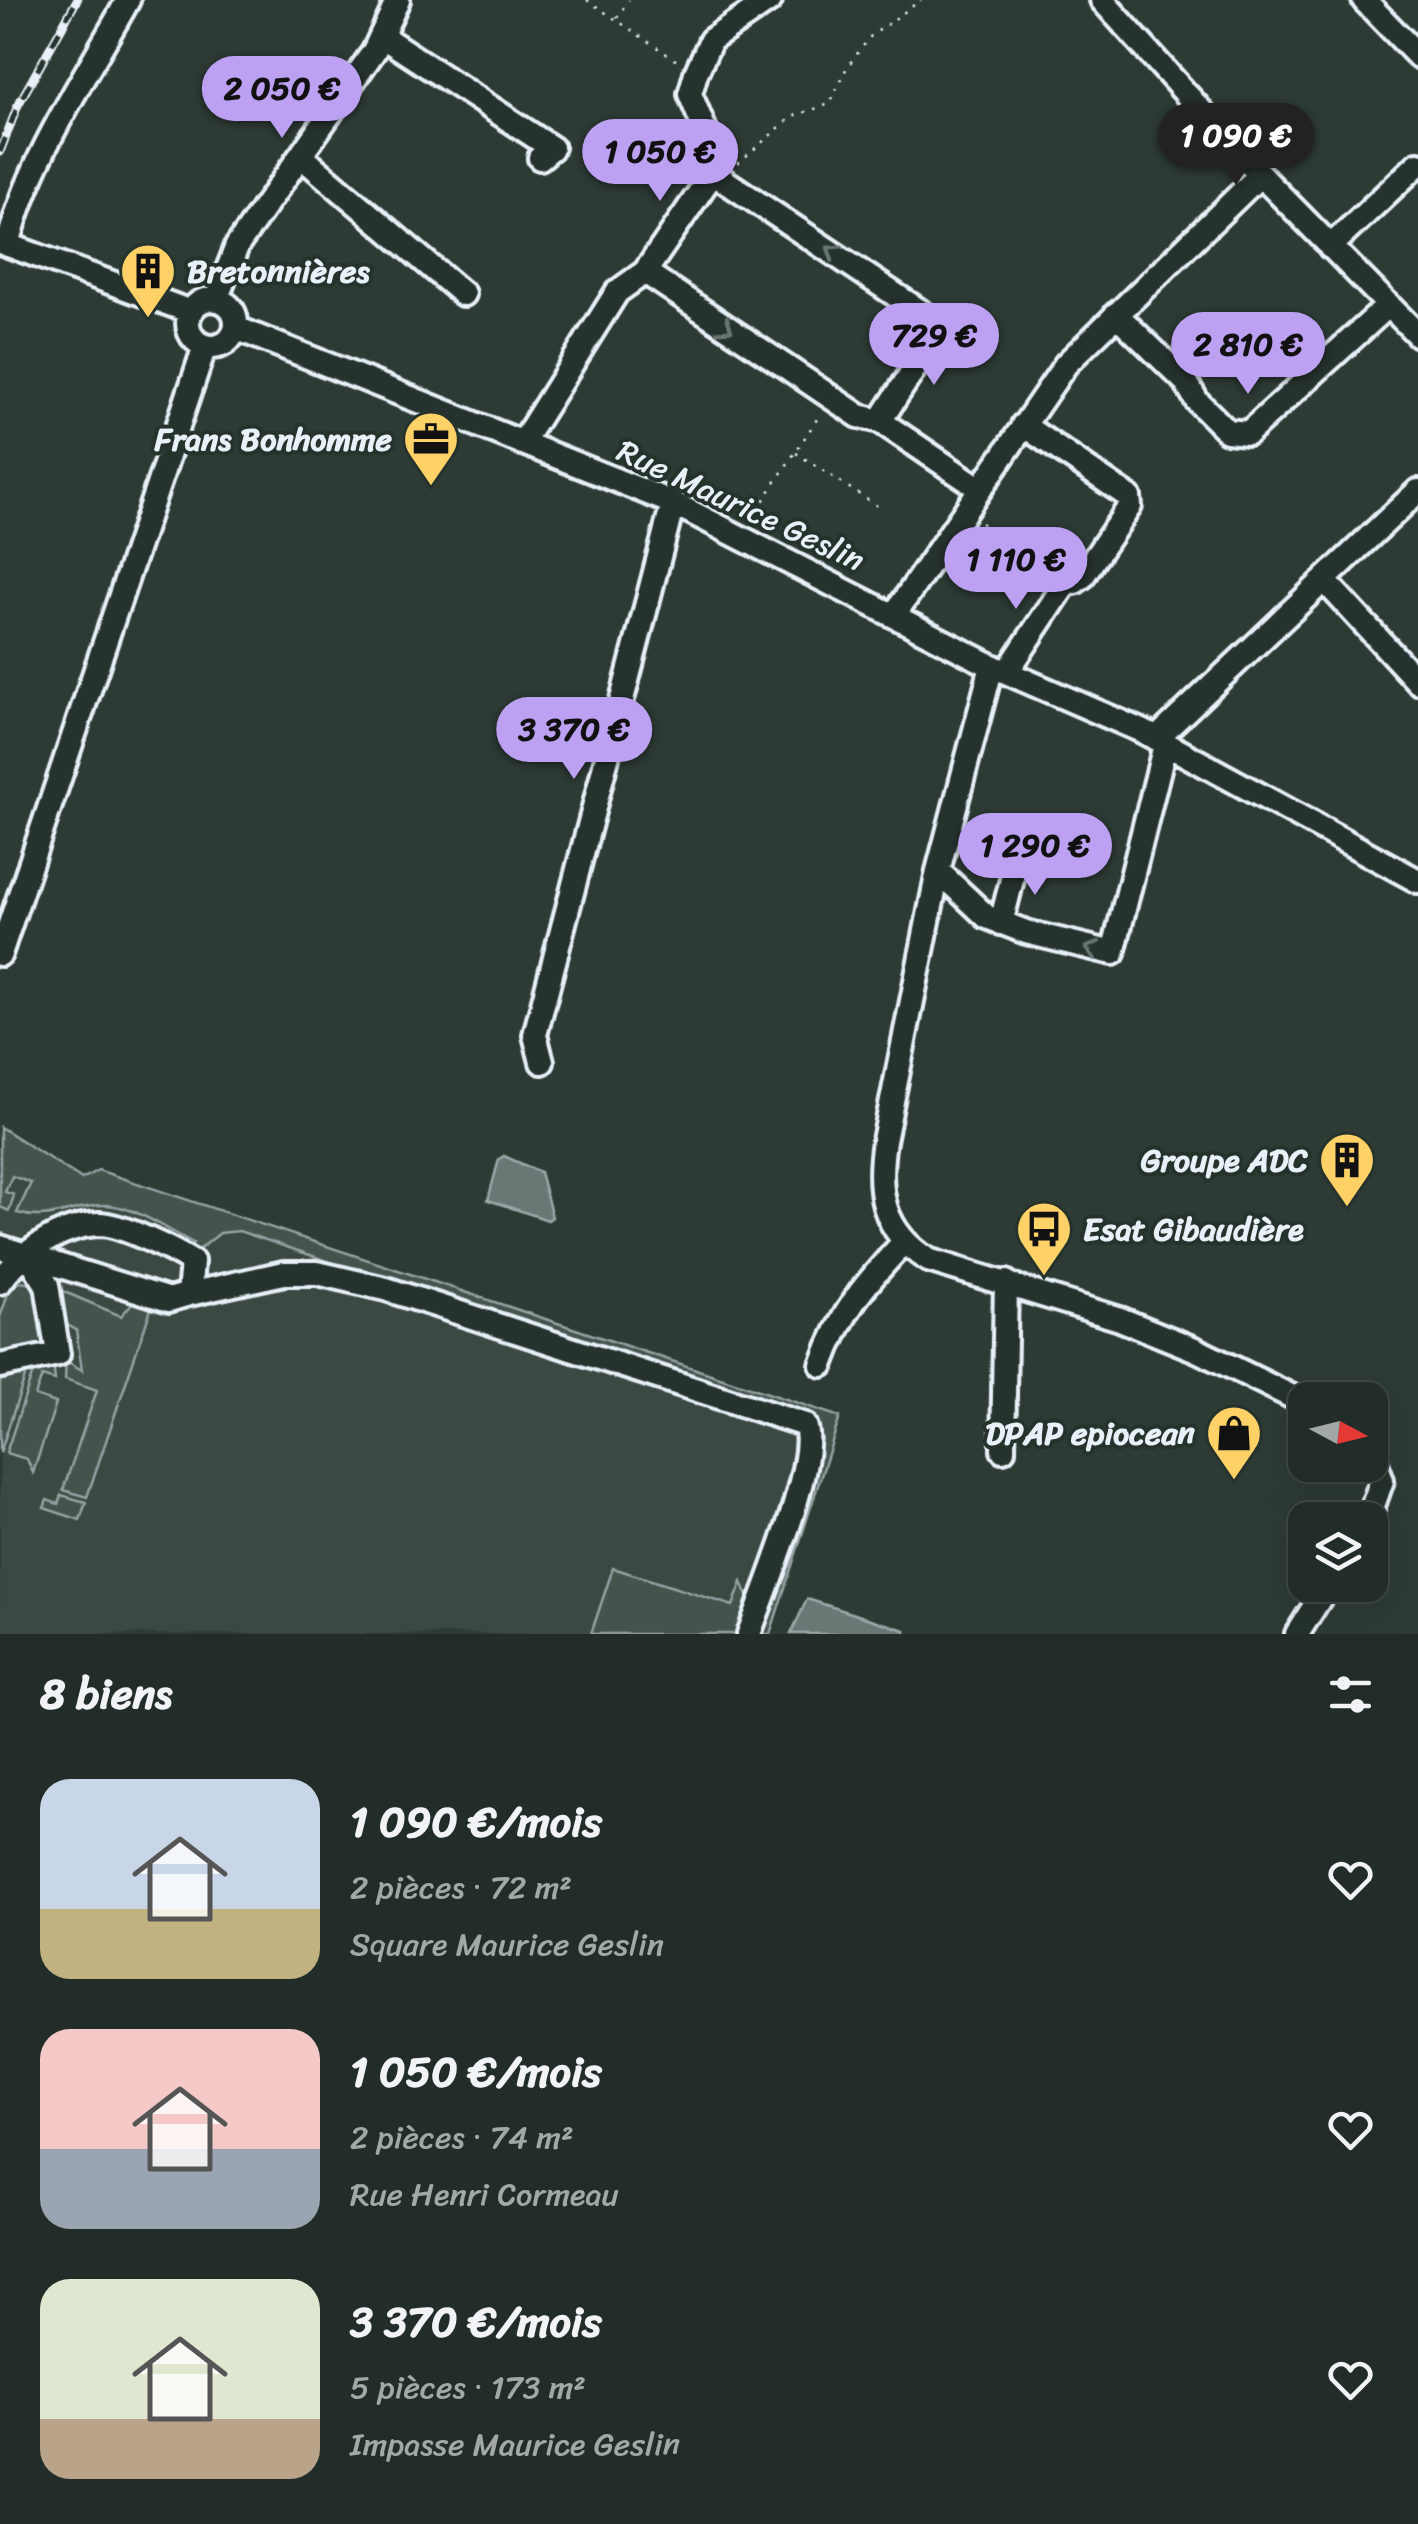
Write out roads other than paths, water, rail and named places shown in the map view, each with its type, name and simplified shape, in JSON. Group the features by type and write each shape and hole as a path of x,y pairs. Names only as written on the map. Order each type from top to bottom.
{"street":[{"path":"128,0 51,138 4,244 191,312"},
{"path":"216,300 237,246 383,37 398,0"},
{"path":"770,0 711,40 690,94 724,170 978,350"},
{"path":"1102,0 1260,175 1418,335"},
{"path":"1364,0 1418,56"},
{"path":"383,37 552,148 540,158"},
{"path":"302,157 463,294"},
{"path":"1330,247 1418,164"},
{"path":"522,442 617,292 645,272 724,170"},
{"path":"894,616 1066,364 1260,175"},
{"path":"645,272 859,416 880,421 979,488"},
{"path":"216,300 234,313 236,328 225,343 205,346 191,334 191,312 199,303 216,300"},
{"path":"1116,314 1186,382 1197,401 1227,432 1240,435 1248,433 1389,305"},
{"path":"880,421 943,326"},
{"name":"Rue Maurice Geslin","path":"236,328 674,503 999,669 1160,742 1414,872"},
{"path":"0,954 205,346"},
{"path":"1023,425 1129,497 1126,516 1082,577 1068,580 999,669 938,871 880,1162 882,1201 904,1242 940,1266 1006,1282 1164,1336 1288,1395"},
{"path":"938,871 966,901 1001,923 1105,953 1116,950 1160,742 1418,491"},
{"path":"542,1062 535,1035 674,503"},
{"path":"1324,580 1418,682"},
{"path":"1001,923 1017,860"},
{"path":"0,1282 38,1244 100,1224 172,1250 192,1262 190,1294"},
{"path":"822,1365 838,1322 853,1296 904,1242"},
{"path":"0,1247 170,1300 284,1273 316,1273 386,1289 805,1425 810,1436 806,1468 749,1634"},
{"path":"0,1366 58,1354 47,1285 28,1254"},
{"path":"1003,1450 1006,1282"},
{"path":"1297,1634 1317,1602"}],"railway":[{"path":"0,152 18,105 77,0"}],"place":[{"name":"Bretonnières","path":"148,320"},
{"name":"Frans Bonhomme","path":"431,488"},
{"name":"Groupe ADC","path":"1347,1209"},
{"name":"Esat Gibaudière","path":"1044,1278"},
{"name":"DPAP epiocean","path":"1234,1482"}]}
